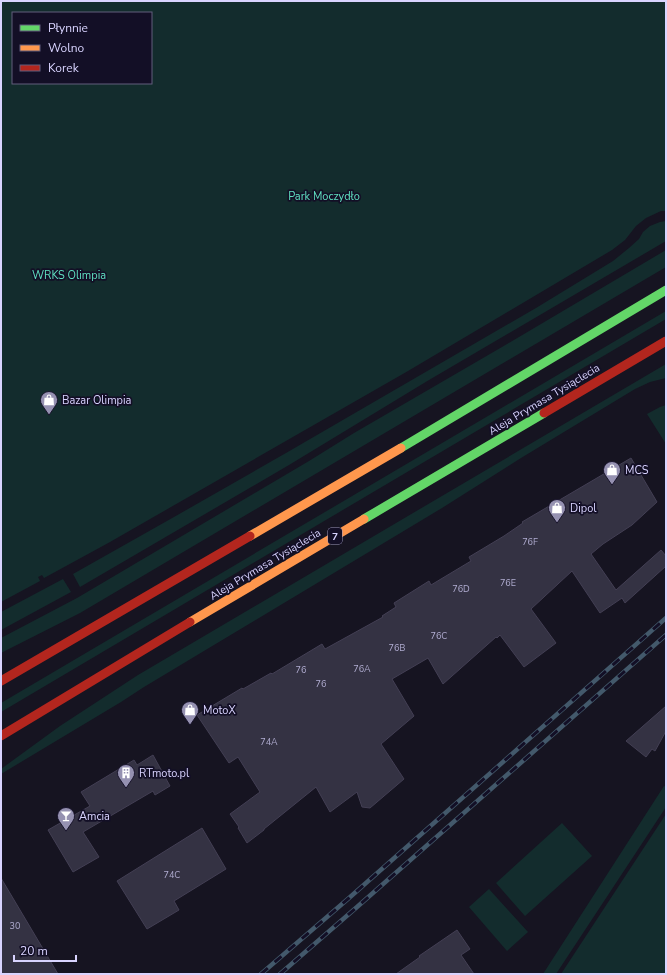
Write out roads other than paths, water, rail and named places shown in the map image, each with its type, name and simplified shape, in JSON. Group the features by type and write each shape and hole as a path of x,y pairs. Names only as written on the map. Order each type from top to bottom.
{"main road":[{"path":"1,681 234,546 666,290"},
{"name":"Aleja Prymasa Tysiąclecia","path":"3,736 234,596 666,341"}],"railway":[{"path":"261,974 666,618"},
{"path":"280,974 666,635"}],"place":[{"name":"Bazar Olimpia","path":"49,415"},
{"name":"MCS","path":"612,485"},
{"name":"Dipol","path":"557,523"},
{"name":"MotoX","path":"190,725"},
{"name":"RTmoto.pl","path":"126,788"},
{"name":"Amcia","path":"66,831"}],"park label":[{"name":"Park Moczydło","path":"324,196"},
{"name":"WRKS Olimpia","path":"69,275"}]}
